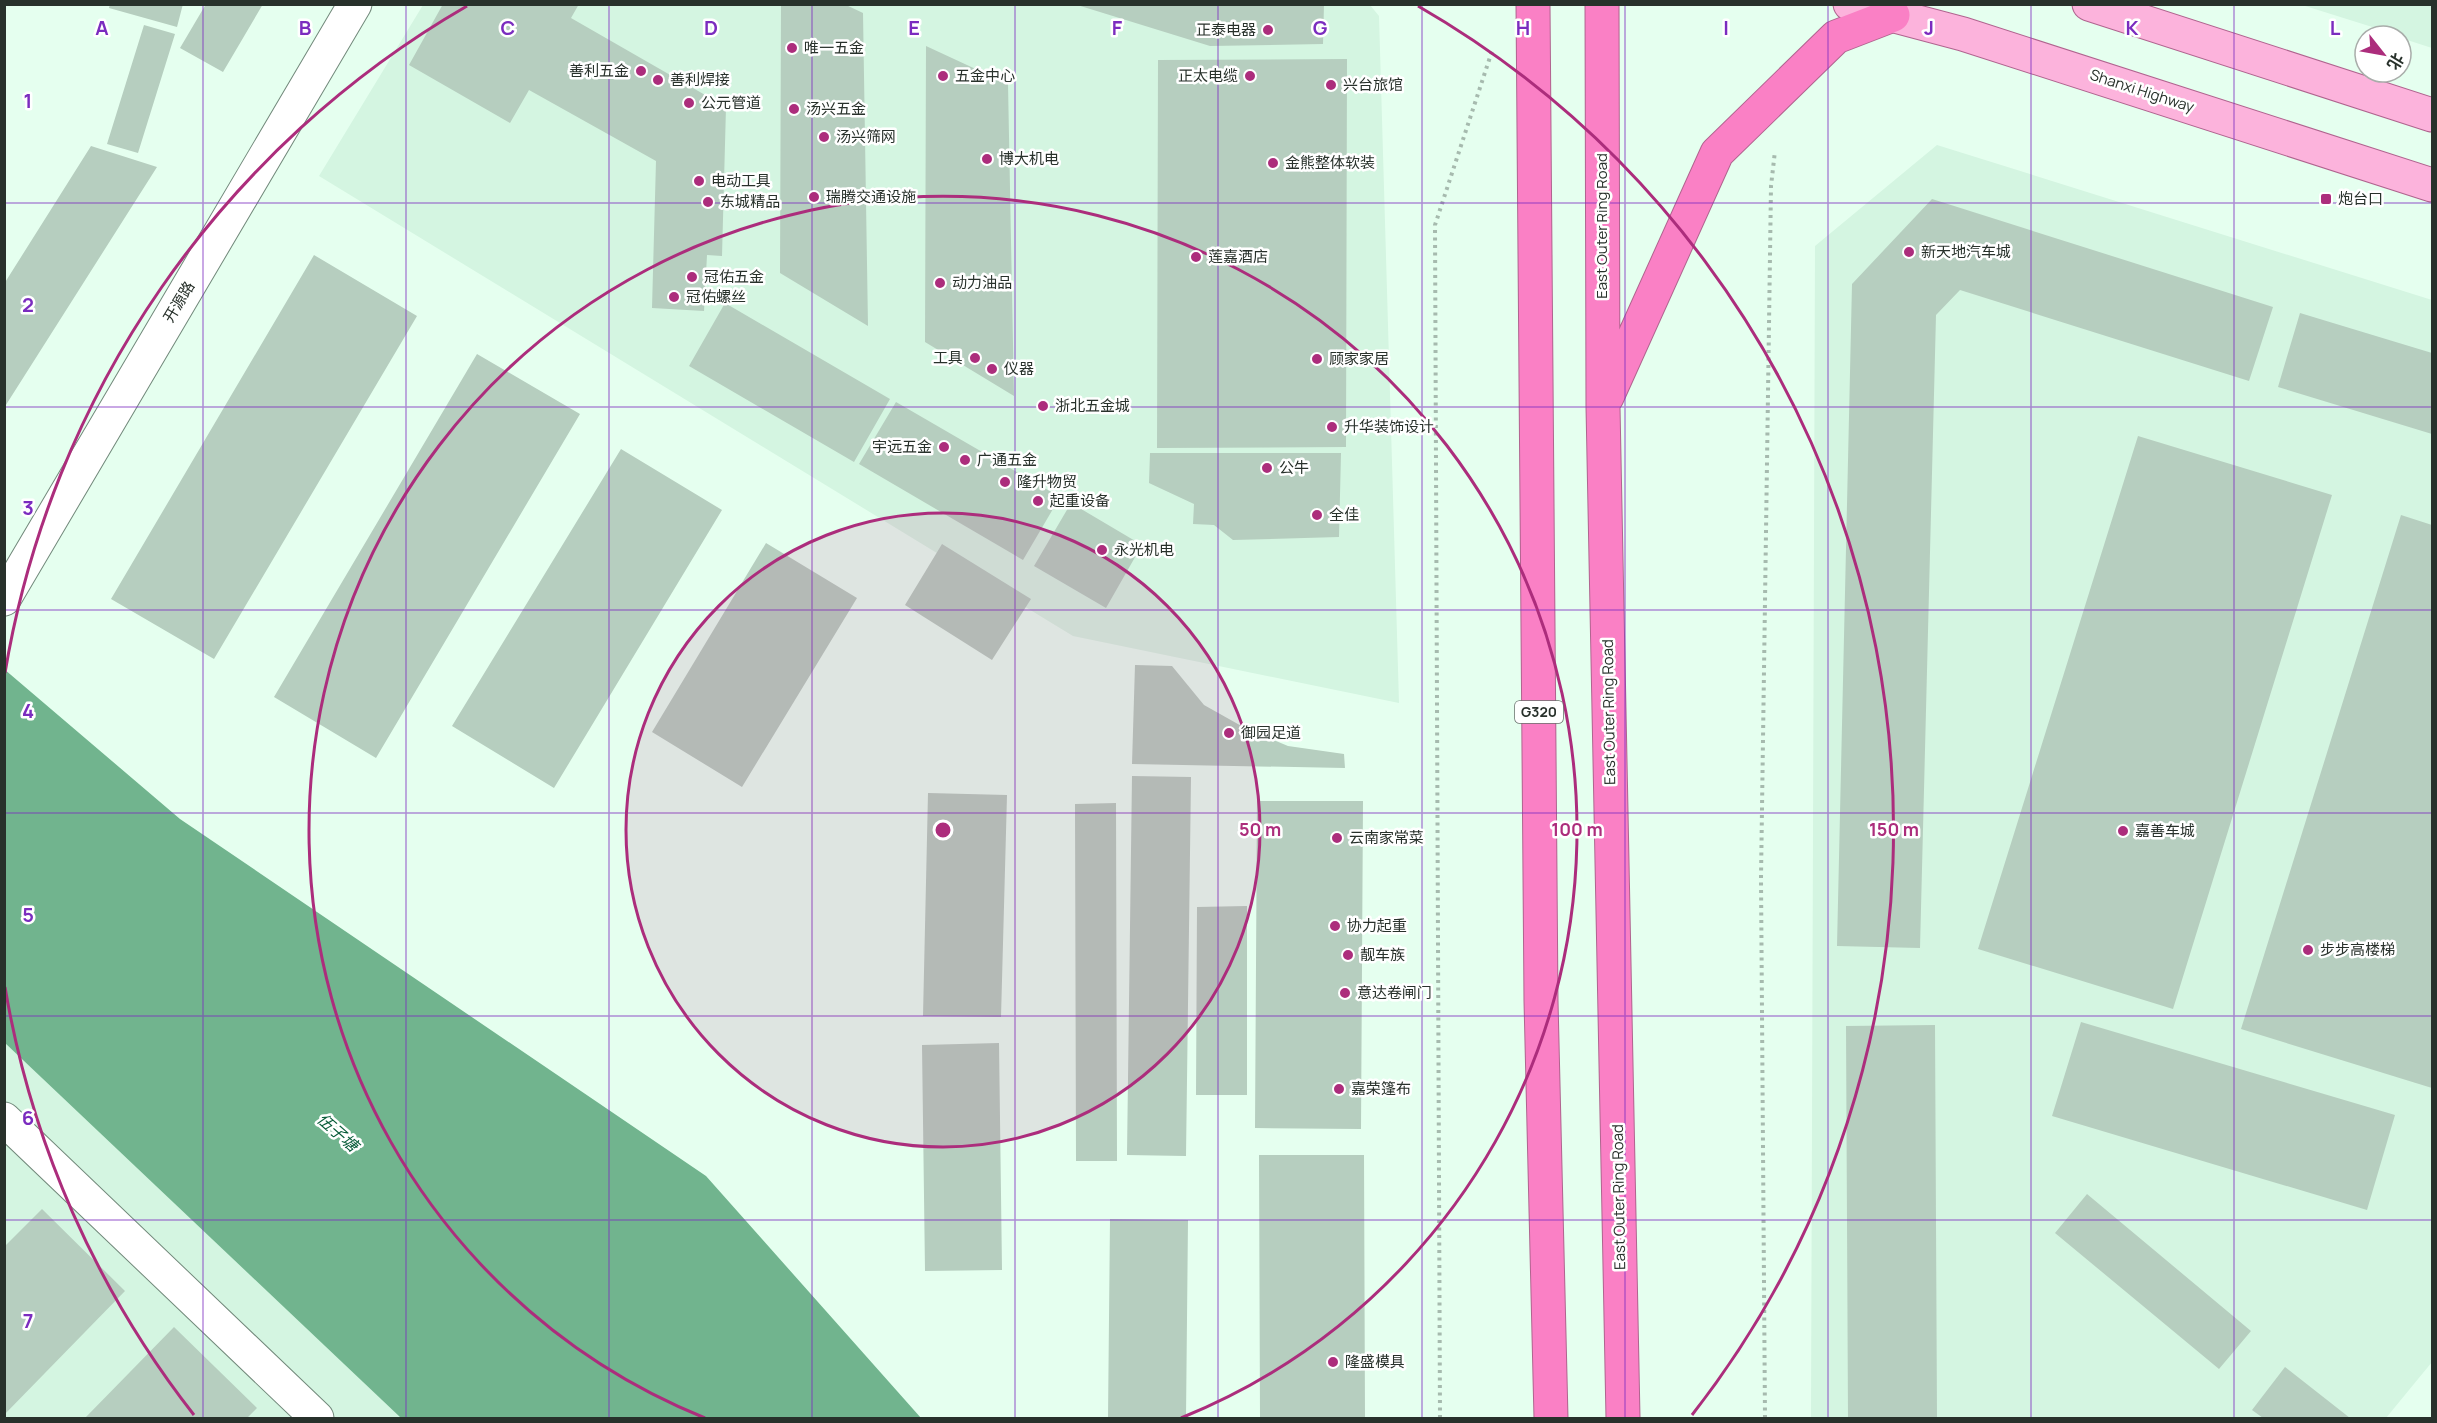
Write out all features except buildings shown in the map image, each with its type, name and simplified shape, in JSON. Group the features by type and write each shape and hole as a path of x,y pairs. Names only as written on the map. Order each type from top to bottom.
{"highway":[{"name":"G320","path":"1533,4 1540,977 1551,1419"},
{"name":"East Outer Ring Road","path":"1602,4 1603,407 1623,1419"},
{"path":"1603,407 1717,153 1836,37 1893,15"}],"main road":[{"name":"Shanxi Highway","path":"1850,4 1963,34 2433,185"},
{"path":"2089,4 2433,115"}],"street":[{"name":"开源路","path":"4,599 355,4"},
{"path":"4,1119 317,1419"}],"path":[{"path":"1440,1419 1435,225 1496,38"},
{"path":"1765,1419 1762,831 1771,186 1783,89"}],"shaded area":[{"name":"浙北五金城","path":"423,5 1370,5 1379,16 1399,703 1073,636 319,176"},
{"path":"2302,5 2432,5 2432,48 2413,42 2413,24 2363,24"},
{"name":"嘉善车城","path":"1937,145 2432,300 2432,1362 2386,1418 1811,1418 1815,246"},
{"path":"5,1043 401,1418 5,1418"}],"water":[{"name":"伍子塘","path":"4,669 180,819 706,1176 921,1418 401,1418 5,1043"}],"place":[{"name":"正泰电器","path":"1268,30"},
{"name":"唯一五金","path":"792,48"},
{"name":"善利五金","path":"641,71"},
{"name":"五金中心","path":"943,76"},
{"name":"正太电缆","path":"1250,76"},
{"name":"善利焊接","path":"658,80"},
{"name":"兴台旅馆","path":"1331,85"},
{"name":"公元管道","path":"689,103"},
{"name":"汤兴五金","path":"794,109"},
{"name":"汤兴筛网","path":"824,137"},
{"name":"博大机电","path":"987,159"},
{"name":"金熊整体软装","path":"1273,163"},
{"name":"电动工具","path":"699,181"},
{"name":"瑞腾交通设施","path":"814,197"},
{"name":"炮台口","path":"2326,199"},
{"name":"东城精品","path":"708,202"},
{"name":"新天地汽车城","path":"1909,252"},
{"name":"莲嘉酒店","path":"1196,257"},
{"name":"冠佑五金","path":"692,277"},
{"name":"动力油品","path":"940,283"},
{"name":"冠佑螺丝","path":"674,297"},
{"name":"工具","path":"975,358"},
{"name":"顾家家居","path":"1317,359"},
{"name":"仪器","path":"992,369"},
{"name":"浙北五金城","path":"1043,406"},
{"name":"升华装饰设计","path":"1332,427"},
{"name":"宇远五金","path":"944,447"},
{"name":"广通五金","path":"965,460"},
{"name":"公牛","path":"1267,468"},
{"name":"隆升物贸","path":"1005,482"},
{"name":"起重设备","path":"1038,501"},
{"name":"全佳","path":"1317,515"},
{"name":"永光机电","path":"1102,550"},
{"name":"御园足道","path":"1229,733"},
{"name":"嘉善车城","path":"2123,831"},
{"name":"云南家常菜","path":"1337,838"},
{"name":"协力起重","path":"1335,926"},
{"name":"步步高楼梯","path":"2308,950"},
{"name":"靓车族","path":"1348,955"},
{"name":"意达卷闸门","path":"1345,993"},
{"name":"嘉荣篷布","path":"1339,1089"},
{"name":"隆盛模具","path":"1333,1362"}]}
